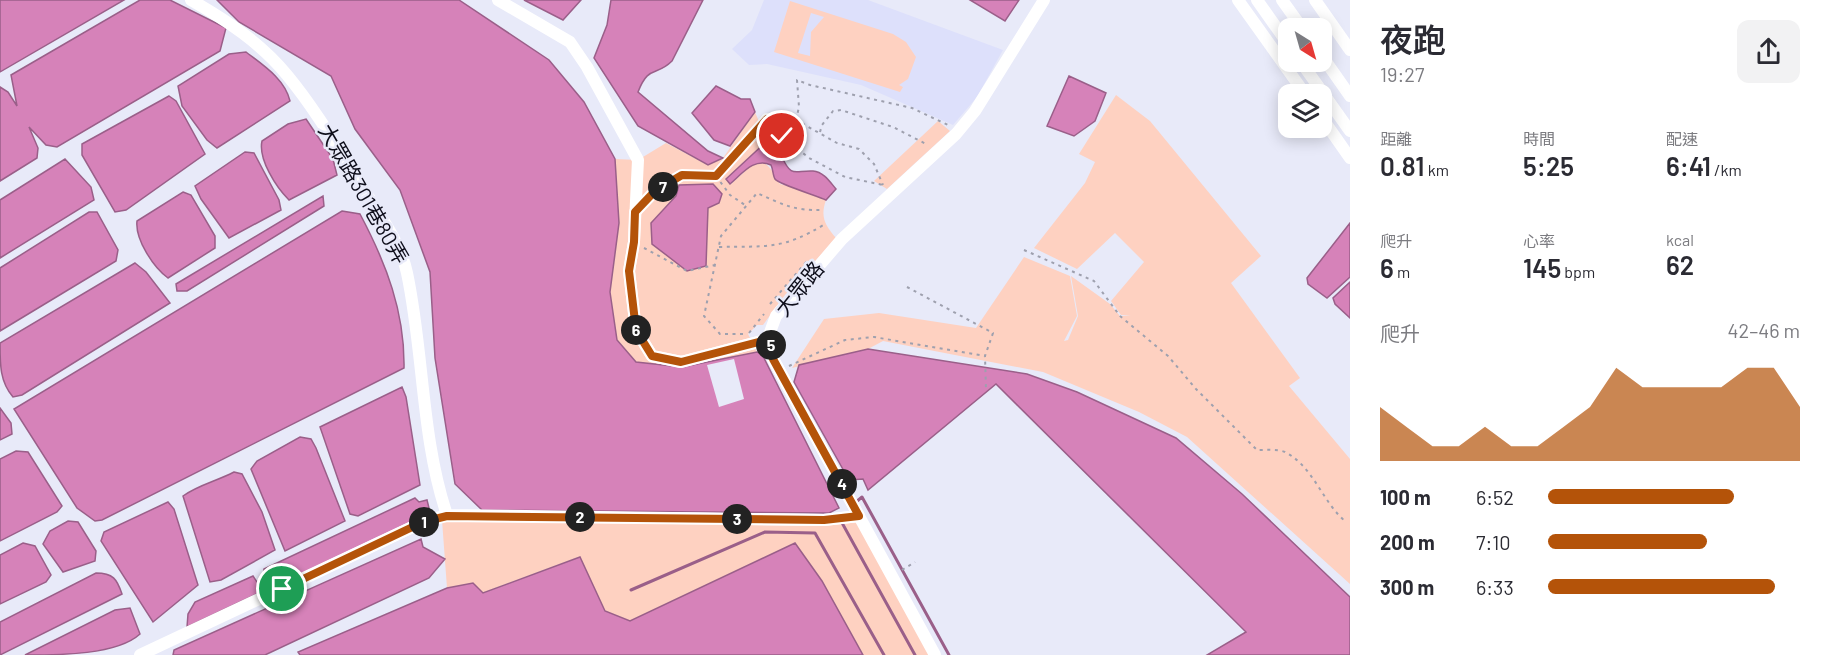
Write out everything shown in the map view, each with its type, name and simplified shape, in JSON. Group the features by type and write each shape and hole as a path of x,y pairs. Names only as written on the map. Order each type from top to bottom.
{"street":[{"name":"大眾路301巷80弄","path":"190,0 229,23 287,74 319,118 402,256 417,326 436,485 447,516"},
{"path":"498,0 570,42 587,67 638,160 634,242 629,271 636,330 652,356 681,362 770,339"},
{"name":"大眾路","path":"935,655 773,359 770,339 776,316 814,269 842,239 956,134 975,111 1044,0"},
{"path":"1238,0 1298,84"},
{"path":"1257,0 1278,30"},
{"path":"1282,0 1295,18"},
{"path":"1315,0 1350,50"},
{"path":"1332,70 1350,96"},
{"path":"1308,72 1350,131"},
{"path":"1332,132 1350,158"},
{"path":"140,655 423,522 447,516 839,518 859,516"}],"path":[{"path":"796,120 799,107 797,80 810,86 912,108 948,125"},
{"path":"820,133 827,117 833,111 841,110 893,127 926,144"},
{"path":"635,212 655,191 682,175 716,176 767,119 782,119 796,120 837,143 858,149 874,164 883,184 845,177 809,158 782,136 780,125 782,119"},
{"path":"716,176 729,195 745,205"},
{"path":"748,334 720,334 704,316 721,236 756,193 781,206 799,211 823,210"},
{"path":"719,247 767,247 790,243 825,224"},
{"path":"634,242 687,271 716,265"},
{"path":"1024,250 1094,281 1120,316 1168,356 1196,390 1257,450 1284,452 1308,471 1335,513 1346,522"},
{"path":"907,287 993,333 986,356 986,390"},
{"path":"780,370 845,340 874,337 986,356"},
{"path":"891,575 915,562"}],"shaded area":[{"path":"0,0 124,0 0,72"},
{"path":"140,0 170,0 226,28 220,51 57,147 46,145 29,127 38,148 37,158 0,181 0,87 8,92 17,106 11,75"},
{"path":"217,0 459,0 549,60 584,102 615,159 619,223 610,292 617,340 636,362 682,367 757,352 762,354 839,508 829,513 482,510 455,484 435,358 430,272 400,190 355,129 331,76 239,22"},
{"path":"524,0 581,0 563,20"},
{"path":"611,0 703,0 672,61 649,74 638,92 708,151 723,158 708,165 638,126 594,58 607,25"},
{"path":"764,0 868,0 1003,50 977,97 953,125 861,85 767,64 749,65 732,49 752,30"},
{"path":"970,0 1019,0 1005,21"},
{"path":"790,1 893,34 906,42 916,57 908,79 899,85 903,87 900,92 774,52","holes":["811,13 824,17 811,32 810,56 798,53"]},
{"path":"246,52 278,79 290,101 217,148 207,140 182,106 178,86 229,54"},
{"path":"1069,76 1106,93 1095,121 1074,136 1047,126"},
{"path":"716,86 741,99 750,99 755,112 730,146 714,140 692,113"},
{"path":"1116,95 1150,121 1261,256 1231,283 1300,378 1289,386 1350,459 1350,584 1187,437 1139,412 1043,372 883,341 868,349 792,368 824,319 879,313 976,328 1024,257 1070,276 1077,316 1064,341 1068,340 1078,316 1071,276 1110,304 1120,316 1131,316 1121,315 1111,301 1144,262 1115,233 1077,269 1034,248 1085,183 1095,162 1079,154"},
{"path":"169,96 176,101 205,154 126,210 115,212 82,155 82,144"},
{"path":"755,112 767,141 726,179 731,184 752,165 763,162 780,184 804,190 826,200 823,211 825,220 836,238 785,295 763,325 757,325 748,334 757,352 682,367 636,362 617,340 610,292 619,223 615,159 638,160 666,143 708,165 723,158","holes":["713,184 722,194 708,208 707,225 652,223 676,196 680,185"]},
{"path":"306,119 333,159 337,175 289,200 265,164 261,148 262,141 288,124"},
{"path":"938,121 950,131 887,189 874,181"},
{"path":"779,139 785,146 782,157 791,171 820,173 836,189 826,200 778,181 774,178 771,165 765,163 749,168 730,184 726,179 767,141"},
{"path":"245,152 254,153 279,200 281,210 229,238 201,199 195,186"},
{"path":"65,159 91,187 94,200 0,258 0,200"},
{"path":"713,184 722,194 719,203 708,208 706,266 687,271 652,244 651,223 676,196 679,185"},
{"path":"183,192 191,195 215,236 215,248 168,278 146,252 139,236 137,221"},
{"path":"323,196 324,206 187,291 177,291 176,284"},
{"path":"342,211 360,214 386,269 401,327 404,368 102,520 95,521 77,508 14,409"},
{"path":"89,212 97,212 118,250 116,261 0,331 0,268"},
{"path":"1350,223 1350,277 1327,298 1308,284 1307,278"},
{"path":"135,263 146,272 170,303 22,395 13,397 3,379 0,343"},
{"path":"1350,282 1350,318 1335,304 1333,298"},
{"path":"868,349 1027,374 1077,392 1176,438 1242,494 1350,597 1350,655 1207,655 1246,632 996,384 868,490 863,479 849,480 794,382 799,365"},
{"path":"402,387 406,397 420,485 358,516 350,514 320,427"},
{"path":"0,408 11,423 12,434 0,440"},
{"path":"300,437 311,439 316,448 345,521 285,551 251,469 257,461"},
{"path":"16,451 28,452 62,506 57,512 0,541 0,459"},
{"path":"234,472 242,474 262,512 275,550 221,580 210,582 183,496"},
{"path":"415,498 419,502 427,500 429,508 421,517 272,589 263,579 264,569"},
{"path":"168,502 174,509 198,585 153,622 101,541 104,532"},
{"path":"442,520 856,521 930,655 863,655 822,581 795,544 630,621 605,611 579,557 482,593 473,583 447,588"},
{"path":"68,521 78,522 96,551 95,561 63,572 43,544 50,531"},
{"path":"421,539 423,547 445,559 429,578 265,655 173,655 174,650"},
{"path":"23,543 35,546 51,575 46,582 0,604 0,555"},
{"path":"795,543 822,581 863,655 300,655 298,652 447,588 473,583 483,593 580,557 605,611 630,621"},
{"path":"96,573 107,574 114,578 122,594 0,655 0,622"},
{"path":"253,576 263,591 187,627 188,614 195,602"},
{"path":"130,608 140,634 130,641 103,650 54,655 25,655 115,610"}],"pier":[{"path":"734,359 744,399 719,407 707,365"}],"waterway":[{"path":"856,502 862,497 949,655"},
{"path":"841,521 915,655"},
{"path":"631,590 765,532 815,533 884,655"}],"route":[{"path":"282,589 423,522 447,516 824,520 859,516 773,359 770,339 681,362 652,356 636,330 629,271 634,242 635,212 655,191 682,175 716,176 767,119 782,119 780,125 782,136"}]}
